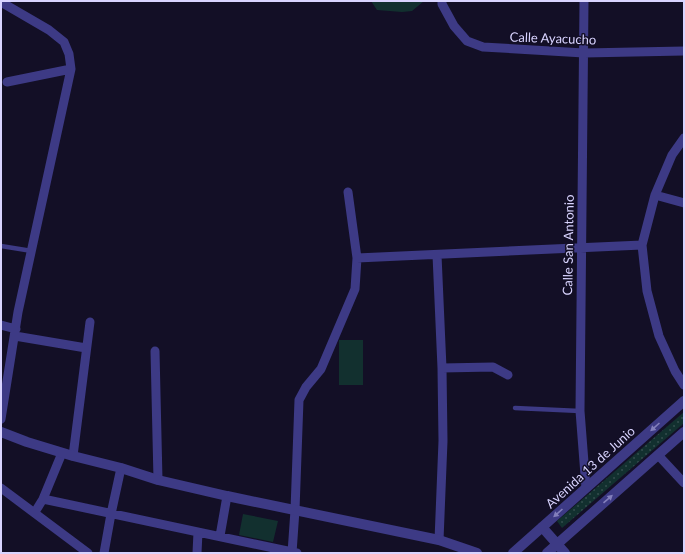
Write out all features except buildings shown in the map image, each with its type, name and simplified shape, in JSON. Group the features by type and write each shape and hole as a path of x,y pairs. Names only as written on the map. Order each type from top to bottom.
{"street":[{"name":"Calle San Antonio","path":"584,1 580,411 586,488"},
{"path":"1,2 49,30 64,42 69,54 71,69 4,381 1,419"},
{"name":"Calle Ayacucho","path":"442,2 454,26 467,41 483,47 584,53 684,51"},
{"path":"7,82 71,69"},
{"path":"684,138 672,155 655,195 642,245 647,291 659,336 675,371 684,385"},
{"path":"43,499 220,536 293,553 299,400 306,387 322,369 354,289 357,258 348,192"},
{"path":"655,195 684,203"},
{"path":"357,258 642,245"},
{"path":"437,255 442,368 443,442 439,540"},
{"path":"73,456 90,322"},
{"path":"1,325 15,333 86,348"},
{"path":"155,352 158,480"},
{"path":"442,368 493,368 508,375"},
{"name":"Avenida 13 de Junio","path":"513,553 684,401"},
{"path":"1,432 62,453 121,468 158,480 227,496 439,540 477,553"},
{"path":"548,553 684,432"},
{"path":"35,512 43,499 62,453"},
{"path":"658,455 684,483"},
{"path":"104,553 121,468"},
{"path":"1,488 88,553"},
{"path":"220,536 227,496"},
{"path":"542,527 565,553"},
{"path":"197,553 198,532"}],"lane":[{"path":"1,246 32,251"},
{"path":"515,408 580,411"}],"green space":[{"path":"371,1 424,1 412,11 402,12 377,10"},
{"path":"339,340 363,340 363,385 339,385"},
{"path":"684,412 684,423 562,528 557,521"},
{"path":"243,514 278,521 273,542 239,535"}]}
